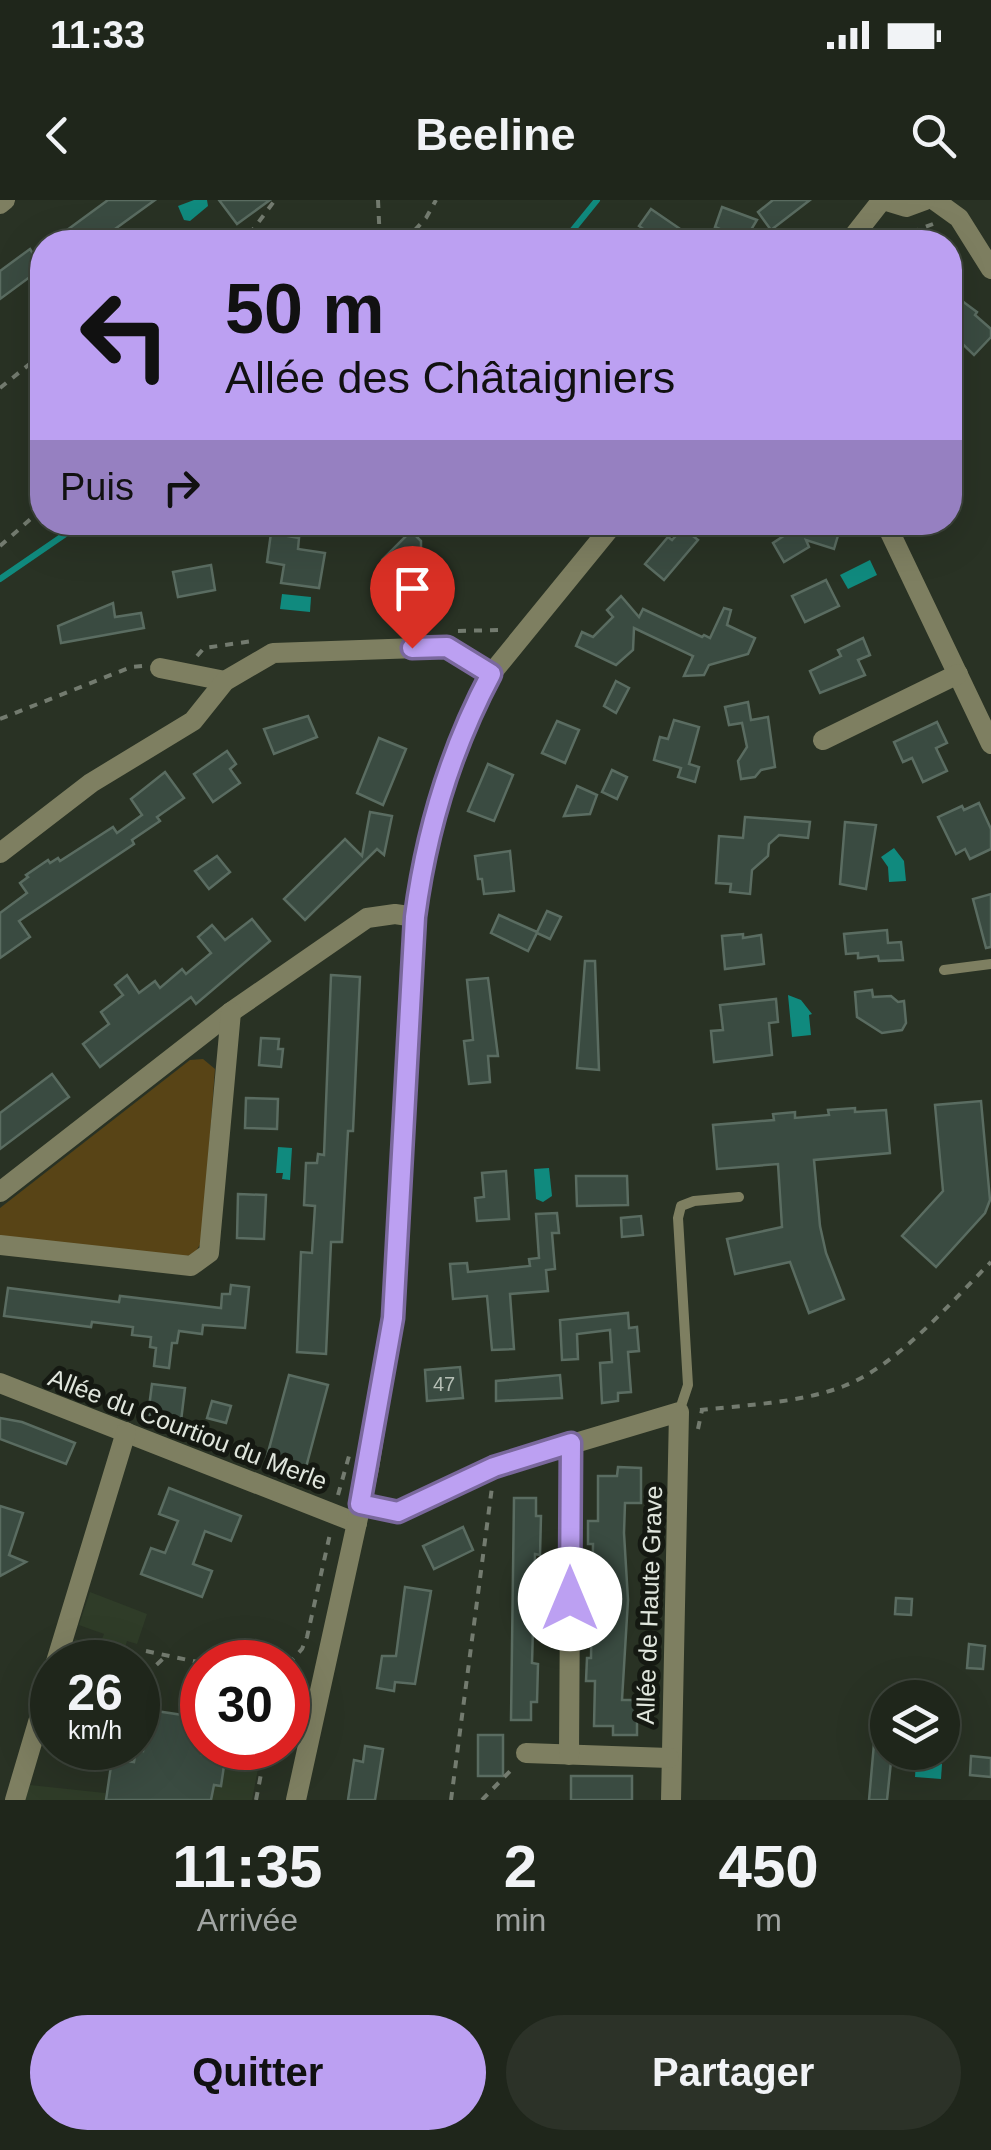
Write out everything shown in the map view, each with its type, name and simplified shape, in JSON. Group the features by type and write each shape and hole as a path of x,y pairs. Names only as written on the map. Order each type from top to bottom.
{"street":[{"path":"858,230 882,200 906,207 925,200"},
{"path":"934,200 960,218 991,269"},
{"path":"296,1800 359,1514 393,1318 415,917 422,868 436,811 477,700 491,674 604,535"},
{"path":"891,535 958,674 984,711 991,744"},
{"path":"0,853 91,782 193,721 224,681 273,654 447,647 491,674"},
{"path":"153,666 224,681"},
{"path":"823,740 958,674"},
{"path":"0,1192 232,1012 367,918 395,914 415,917"},
{"path":"0,1245 191,1266 209,1253 232,1012"},
{"name":"Allée du Courtiou du Merle","path":"0,1383 359,1514 398,1512 494,1467 679,1412"},
{"name":"Allée de Haute Grave","path":"671,1800 679,1412"},
{"path":"63,1640 126,1432"},
{"path":"569,1755 571,1443"},
{"path":"15,1800 30,1749"},
{"path":"526,1754 669,1758"}],"lane":[{"path":"944,970 991,964"},
{"path":"679,1412 688,1384 678,1218 682,1206 739,1197"}],"path":[{"path":"253,230 275,200"},
{"path":"378,200 379,230"},
{"path":"415,230 436,200"},
{"path":"0,388 30,364"},
{"path":"0,546 30,520"},
{"path":"0,719 131,667 153,666"},
{"path":"679,1412 783,1400 845,1386 903,1350 991,1262"},
{"path":"450,1800 494,1467"},
{"path":"160,1654 180,1659"},
{"path":"160,1662 167,1656"},
{"path":"482,1800 526,1754"},
{"path":"256,1800 262,1770"}],"shaded area":[{"path":"203,1059 215,1069 202,1241 195,1253 182,1258 0,1237 0,1208 190,1060"},
{"path":"90,1592 147,1614 138,1640 102,1640 104,1634 79,1625"},
{"path":"160,1712 176,1714 175,1719 180,1720 180,1770 258,1770 252,1800 25,1800 30,1785 105,1793 105,1798 128,1794 131,1785 108,1782 110,1770 160,1770"}],"water":[{"path":"207,200 208,206 190,221 184,220 178,206"},
{"path":"870,560 877,575 848,589 840,575"},
{"path":"282,594 311,597 310,612 280,609"},
{"path":"894,848 904,861 906,881 889,882 888,867 881,857"},
{"path":"788,995 801,1000 812,1014 811,1035 792,1037"},
{"path":"278,1147 292,1148 290,1180 282,1179 283,1173 276,1173"},
{"path":"549,1168 552,1196 543,1202 536,1199 534,1169"},
{"path":"915,1770 942,1770 941,1779 915,1777"}],"building":[{"path":"108,200 155,200 114,230 67,230"},
{"path":"219,200 270,200 237,224"},
{"path":"773,200 810,200 771,230 758,212"},
{"path":"722,207 757,220 751,230 715,227"},
{"path":"651,209 682,230 645,230 639,226"},
{"path":"30,249 30,277 0,299 0,271"},
{"path":"962,301 991,329 991,337 974,355 962,344"},
{"path":"271,535 299,538 298,549 325,553 319,588 281,583 284,565 267,562"},
{"path":"415,535 421,541 421,550 415,556 416,612 382,578 382,560 406,536"},
{"path":"677,535 692,535 698,540 664,580 645,564 668,537 672,540"},
{"path":"785,535 838,535 834,549 806,540 809,547 784,562 773,543"},
{"path":"211,565 215,590 178,597 173,572"},
{"path":"826,580 839,606 805,622 792,596"},
{"path":"621,596 639,617 643,609 702,637 710,638 724,608 731,610 727,625 755,638 748,654 709,665 704,675 684,676 693,656 634,628 633,650 616,665 576,646 582,632 593,637 613,617 607,610"},
{"path":"113,603 115,617 141,613 144,628 61,643 58,626"},
{"path":"863,638 870,655 858,660 865,675 820,693 810,671 841,656 838,650"},
{"path":"616,681 629,688 616,713 604,706"},
{"path":"748,702 751,720 768,717 775,767 741,779 738,761 747,747 742,723 729,725 725,707"},
{"path":"308,716 317,737 274,754 264,729"},
{"path":"674,720 699,727 689,764 699,767 695,782 678,777 681,768 654,760 660,737 668,739"},
{"path":"557,721 579,730 565,763 542,753"},
{"path":"937,722 947,743 936,748 947,771 923,782 912,758 903,762 894,742"},
{"path":"379,738 406,749 383,805 357,793"},
{"path":"227,751 236,764 230,769 240,783 213,802 194,774"},
{"path":"488,764 513,775 494,821 468,811"},
{"path":"612,770 627,777 617,799 602,792"},
{"path":"165,772 184,798 132,840 134,844 19,921 30,937 0,958 0,913 27,893 20,883 26,875 48,860 60,861 113,827 117,833 142,815 131,799"},
{"path":"577,786 597,795 590,814 564,816"},
{"path":"979,803 991,829 991,849 970,859 965,849 956,854 938,817"},
{"path":"370,812 392,816 384,855 377,849 305,920 284,899 345,839 362,856"},
{"path":"745,817 810,822 808,838 779,835 769,844 768,856 752,870 750,894 730,892 731,884 716,883 719,836 743,838"},
{"path":"845,822 876,825 866,889 840,884"},
{"path":"510,851 514,891 484,894 475,856"},
{"path":"217,856 230,872 209,889 195,871"},
{"path":"991,894 991,947 986,948 973,899"},
{"path":"547,911 561,917 550,939 537,933 528,951 491,933 499,915 537,932"},
{"path":"252,919 270,941 196,1004 191,997 100,1067 83,1044 109,1024 101,1012 123,995 115,985 127,975 139,993 155,981 160,988 182,969 186,974 211,953 198,937 212,925 225,940"},
{"path":"887,930 888,943 901,942 903,960 879,961 878,956 858,958 858,953 846,954 844,934"},
{"path":"743,934 743,938 761,935 764,964 725,969 722,936"},
{"path":"585,961 595,961 599,1070 577,1068"},
{"path":"331,975 360,977 353,1131 348,1131 342,1242 331,1242 326,1354 297,1352 301,1252 312,1253 315,1206 304,1205 306,1163 317,1163 318,1154 324,1155"},
{"path":"488,978 498,1056 488,1056 490,1082 469,1084 464,1041 473,1040 467,980"},
{"path":"872,990 873,997 891,996 898,1002 904,1001 906,1023 902,1030 882,1033 857,1017 855,992"},
{"path":"776,999 778,1022 769,1023 772,1055 714,1062 711,1031 723,1030 720,1005"},
{"path":"261,1038 279,1039 278,1049 283,1049 281,1067 259,1065"},
{"path":"52,1074 69,1097 0,1149 0,1113"},
{"path":"246,1098 278,1099 277,1129 245,1128"},
{"path":"981,1101 990,1200 985,1213 936,1267 902,1236 943,1191 935,1105"},
{"path":"855,1108 855,1112 886,1110 890,1153 814,1160 820,1226 844,1299 809,1313 790,1262 735,1274 727,1239 782,1227 778,1164 717,1169 713,1125 774,1120 773,1114 795,1112 795,1118 829,1115 828,1110"},
{"path":"506,1171 509,1219 477,1221 475,1198 484,1197 482,1173"},
{"path":"576,1176 627,1176 628,1205 577,1206"},
{"path":"238,1194 266,1195 264,1239 237,1238"},
{"path":"557,1213 559,1233 552,1233 555,1269 546,1270 548,1291 510,1294 514,1349 492,1350 487,1296 453,1299 450,1264 467,1263 468,1272 530,1266 529,1259 539,1258 536,1214"},
{"path":"641,1216 643,1235 622,1237 621,1218"},
{"path":"231,1285 249,1287 245,1328 203,1325 202,1334 179,1331 177,1343 172,1343 169,1368 154,1366 156,1348 150,1347 151,1337 132,1335 133,1327 92,1322 91,1327 4,1316 8,1288 119,1302 120,1296 221,1308 222,1294 230,1294"},
{"path":"628,1313 629,1328 637,1327 639,1351 628,1352 631,1392 618,1393 618,1401 602,1403 600,1363 612,1362 610,1330 577,1334 578,1359 562,1360 560,1320"},
{"path":"460,1367 463,1398 427,1401 425,1370"},
{"path":"289,1375 328,1385 305,1471 266,1460"},
{"path":"560,1375 562,1398 496,1401 496,1381"},
{"path":"152,1384 185,1388 181,1421 148,1415"},
{"path":"212,1401 231,1406 226,1423 207,1418"},
{"path":"0,1418 22,1422 75,1443 66,1464 0,1439"},
{"path":"618,1467 641,1468 641,1503 625,1503 624,1533 628,1600 622,1700 637,1700 637,1735 613,1735 613,1726 594,1726 595,1681 586,1681 587,1658 591,1658 593,1544 588,1544 588,1521 598,1521 598,1476 617,1476"},
{"path":"169,1488 241,1516 231,1541 205,1531 193,1564 212,1571 202,1597 141,1574 151,1548 165,1553 178,1521 159,1514"},
{"path":"514,1498 536,1498 536,1516 541,1516 534,1590 539,1590 539,1629 533,1629 532,1663 538,1664 537,1702 531,1702 531,1720 511,1720"},
{"path":"0,1506 23,1513 9,1555 26,1562 0,1576"},
{"path":"463,1527 473,1550 434,1569 423,1546"},
{"path":"405,1587 431,1591 415,1684 395,1682 394,1691 377,1688 382,1656 396,1656"},
{"path":"896,1598 912,1599 911,1615 895,1614"},
{"path":"969,1644 985,1646 983,1669 967,1668"},
{"path":"160,1712 180,1715 180,1770 223,1770 221,1786 214,1785 211,1800 106,1800 110,1770 160,1770"},
{"path":"478,1735 503,1735 503,1776 478,1776"},
{"path":"365,1746 383,1749 375,1800 348,1800 354,1760 363,1762"},
{"path":"971,1756 991,1758 991,1777 970,1775"},
{"path":"872,1770 890,1770 887,1800 869,1800"},
{"path":"571,1776 632,1776 632,1800 571,1800"}],"waterway":[{"path":"573,230 597,200"},
{"path":"0,579 64,535"}],"route":[{"path":"412,648 447,647 491,674 477,700 436,811 422,868 415,917 393,1318 360,1504 398,1512 494,1467 571,1443 570,1599"}]}
